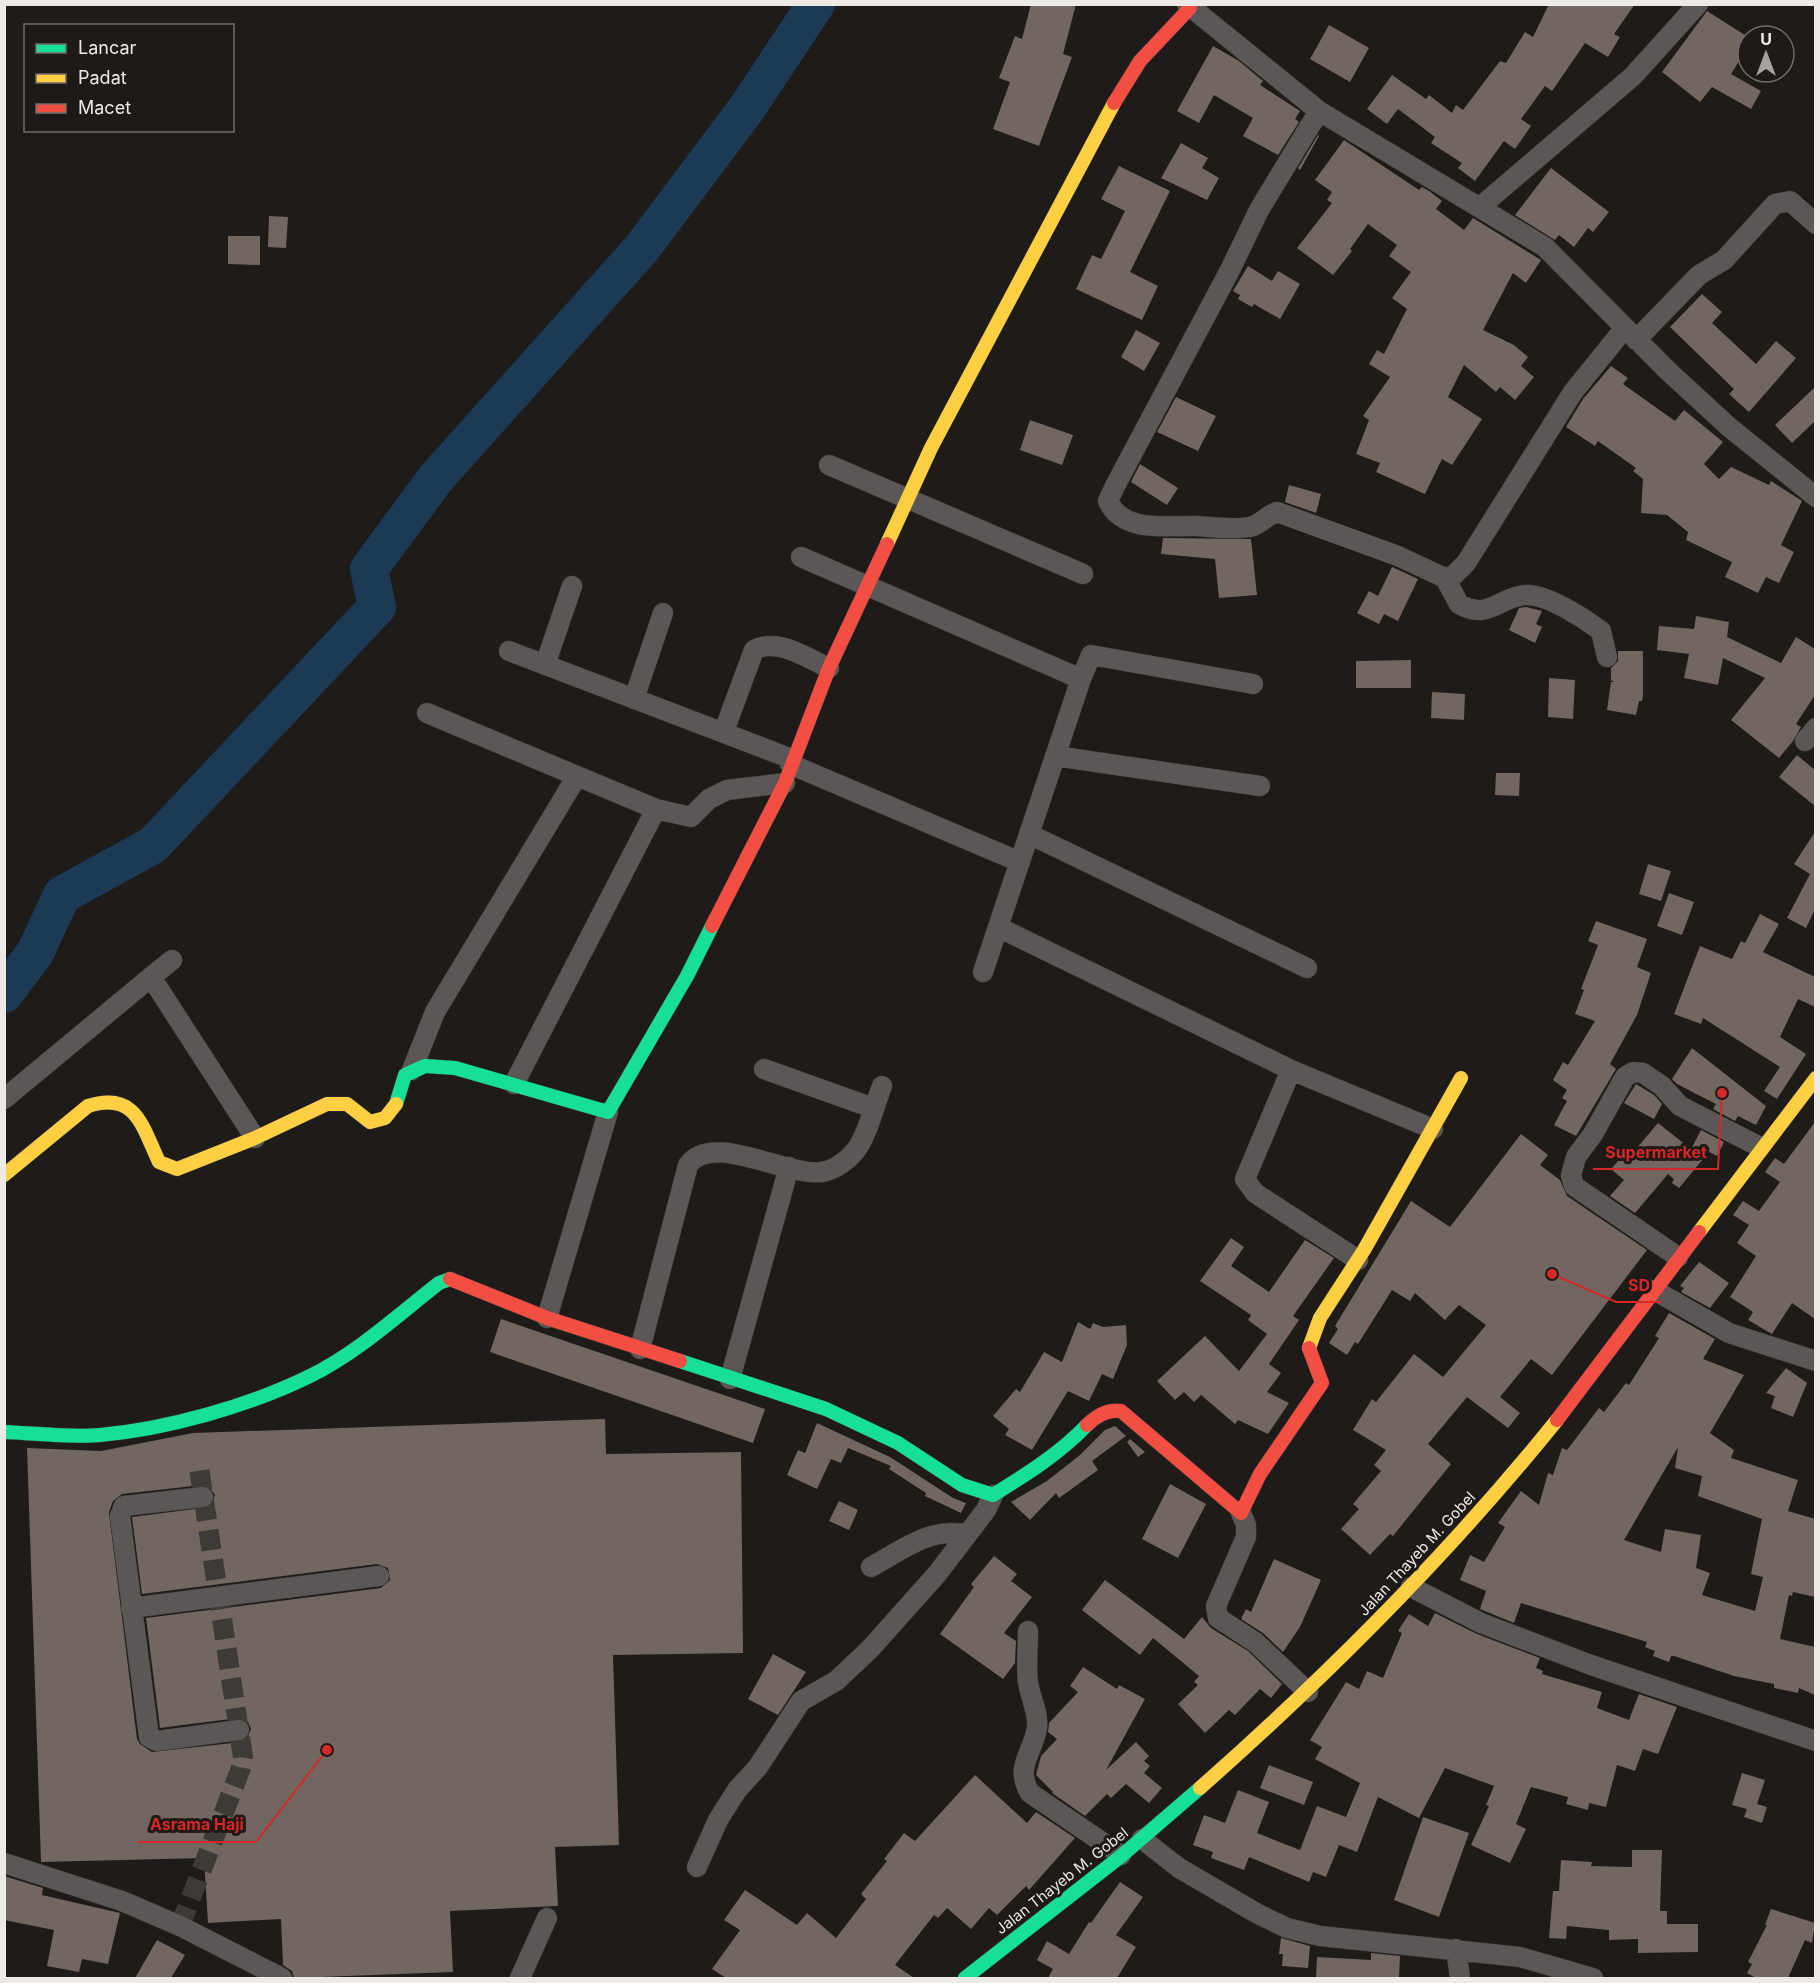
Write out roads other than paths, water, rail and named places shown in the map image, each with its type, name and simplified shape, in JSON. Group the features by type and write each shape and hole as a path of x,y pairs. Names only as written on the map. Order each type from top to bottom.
{"street":[{"path":"1480,207 1633,76 1698,4"},
{"path":"547,1318 608,1112 687,976 789,769 829,668 931,448 1107,114 1140,61 1189,6 1319,111 1418,173 1480,207 1545,247 1630,335 1729,427 1815,497"},
{"path":"1319,111 1258,210 1108,501 1119,516 1157,527 1252,527 1277,512 1376,547 1445,578 1459,604 1478,611 1494,608 1523,595 1531,595 1565,608 1601,632 1606,657"},
{"path":"1445,578 1461,571 1573,392 1630,335 1699,275 1724,260 1775,204 1790,201 1815,225"},
{"path":"829,465 1083,574"},
{"path":"801,557 1080,680"},
{"path":"545,665 572,586"},
{"path":"634,699 663,613"},
{"path":"724,731 754,650 763,645 777,645 829,668"},
{"path":"509,651 724,731 789,769 1020,862"},
{"path":"983,972 1080,680 1091,655 1253,684"},
{"path":"427,713 656,809 691,817 709,799 727,790 789,769"},
{"path":"1055,756 1260,786"},
{"path":"412,1070 435,1012 577,776"},
{"path":"514,1084 656,809"},
{"path":"1029,834 1306,968"},
{"path":"998,927 1291,1070 1433,1129"},
{"path":"4,1099 172,960"},
{"path":"151,977 255,1138"},
{"path":"4,1175 88,1106 107,1100 126,1102 134,1112 159,1162 171,1168 194,1165 327,1104 347,1104 363,1114 370,1122 376,1122 393,1111 405,1075 412,1070 436,1065 514,1084 608,1112"},
{"path":"764,1069 873,1108"},
{"path":"1291,1070 1245,1179 1255,1192 1358,1260"},
{"path":"1678,1257 1574,1186 1571,1175 1576,1157 1593,1134 1625,1077 1633,1072 1642,1073 1662,1086 1680,1106 1760,1147"},
{"path":"1241,1513 1260,1474 1322,1383 1322,1375 1309,1355 1311,1339 1461,1078"},
{"name":"Jalan Thayeb M. Gobel","path":"965,1978 1142,1839 1308,1692 1411,1587 1524,1462 1760,1147 1815,1078"},
{"path":"640,1349 688,1165 693,1156 713,1150 821,1173 840,1165 857,1149 882,1086"},
{"path":"730,1379 789,1167"},
{"path":"4,1432 99,1435 173,1422 253,1400 310,1376 345,1355 445,1281 460,1282 501,1302 547,1318 826,1409 897,1443 962,1485 993,1495"},
{"path":"1654,1290 1729,1333 1815,1361"},
{"path":"697,1867 718,1820 737,1790 758,1767 801,1701 836,1681 870,1649 967,1535 986,1510 993,1495 1037,1468 1070,1443 1096,1416 1118,1411 1241,1513 1246,1525 1245,1536 1215,1613 1218,1618 1255,1642 1308,1692"},
{"path":"203,1497 124,1506 122,1509 120,1526 149,1737 158,1741 166,1741 239,1730"},
{"path":"871,1567 929,1535 949,1532 967,1535"},
{"path":"131,1608 379,1576"},
{"path":"1411,1587 1481,1623 1591,1665 1815,1741"},
{"path":"1028,1631 1028,1679 1037,1726 1024,1761 1025,1784 1030,1793 1121,1855"},
{"path":"1142,1839 1179,1868 1266,1919 1287,1928 1320,1936 1520,1957 1593,1978"},
{"path":"4,1863 122,1901 180,1926 282,1978"},
{"path":"520,1978 547,1918"},
{"path":"1456,1949 1460,1978"}],"waterway":[{"path":"4,994 35,953 62,895 153,845 377,607 369,569 436,478 642,248 747,108 816,4"}],"tunnel":[{"path":"180,1926 241,1768 243,1757 199,1468"}],"place":[{"name":"Supermarket","path":"1722,1093"},
{"name":"SD","path":"1552,1274"},
{"name":"Asrama Haji","path":"327,1750"}]}
